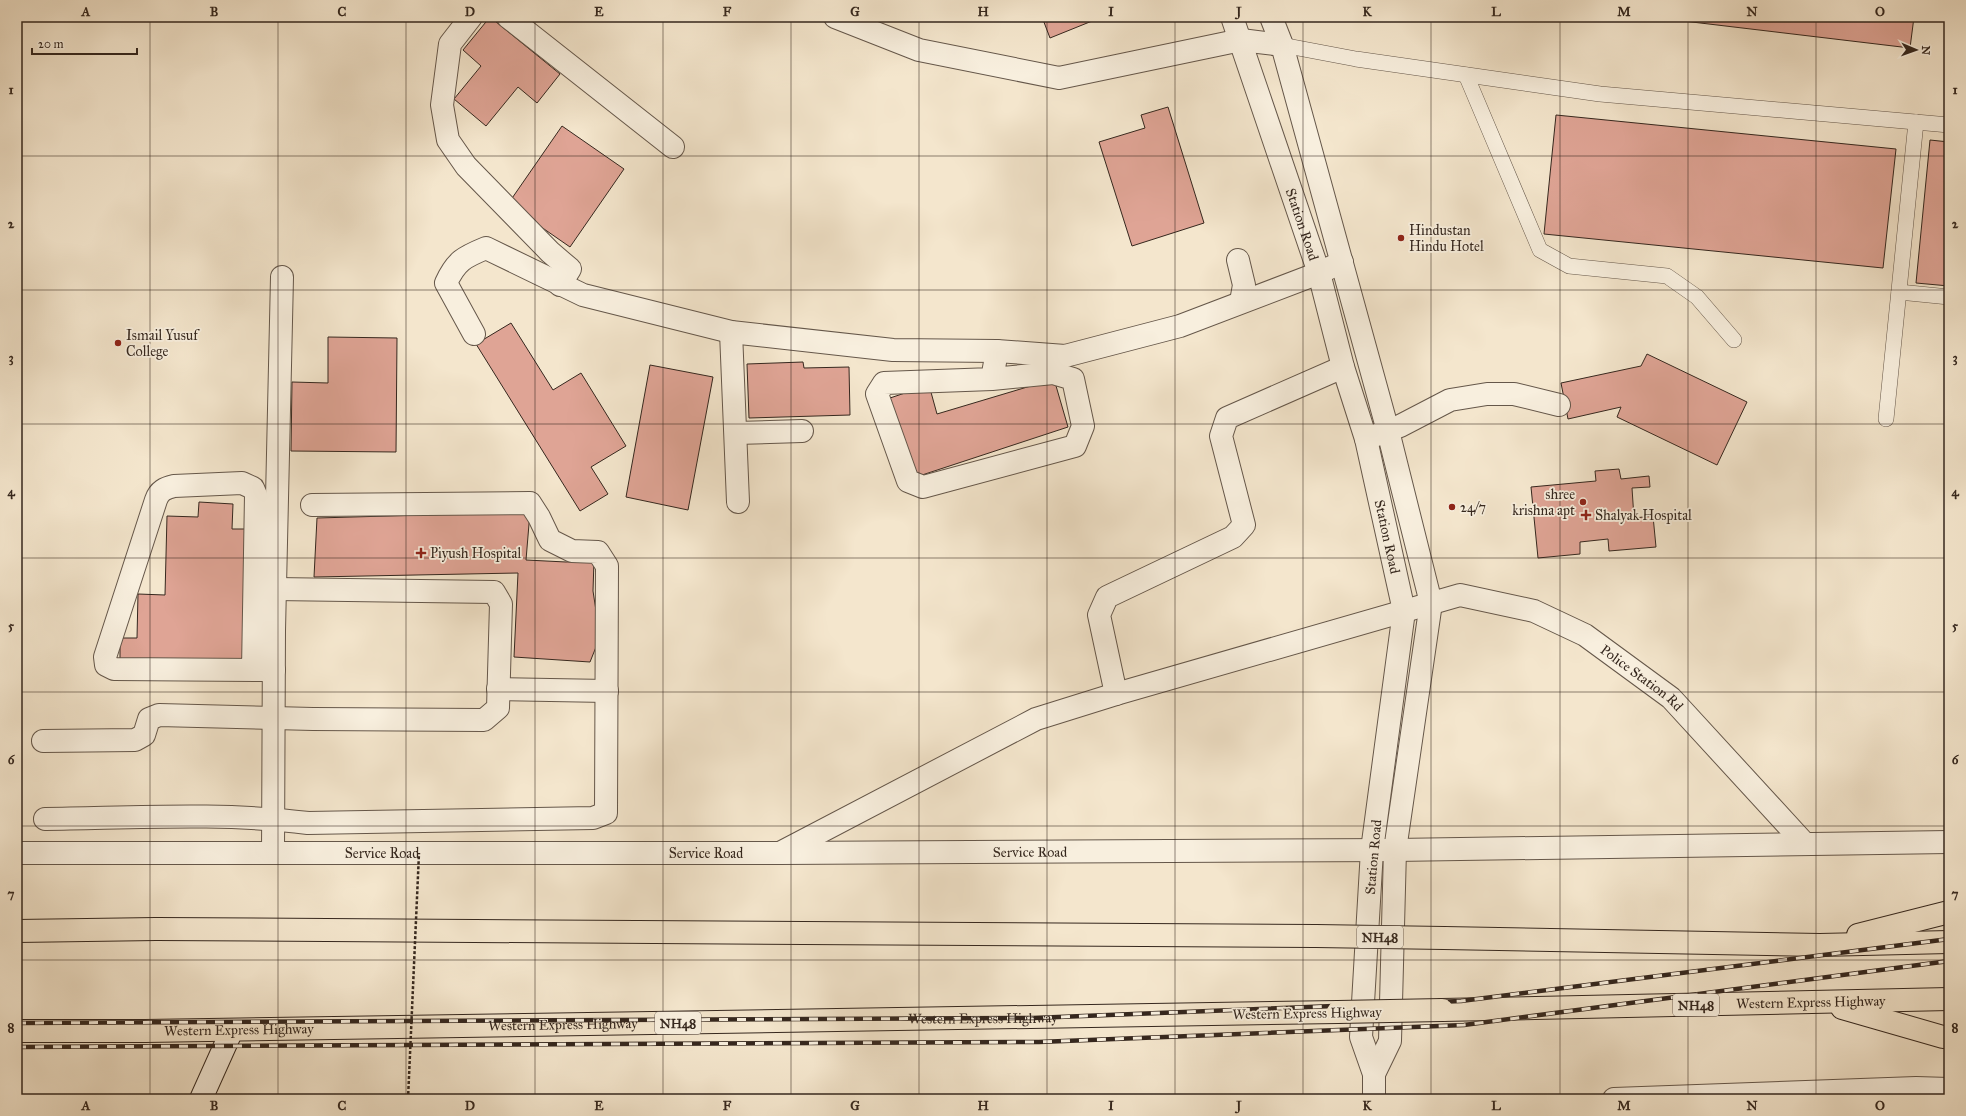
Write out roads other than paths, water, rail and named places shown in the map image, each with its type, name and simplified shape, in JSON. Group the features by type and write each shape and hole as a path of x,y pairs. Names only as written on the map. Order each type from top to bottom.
{"highway":[{"path":"1820,945 1949,912"},
{"name":"NH48","path":"17,931 164,929 1316,936 1820,945 1949,942"},
{"name":"Western Express Highway","path":"17,1031 232,1030 1338,1012 1949,999"},
{"path":"1821,1002 1943,1037 1949,1037"}],"street":[{"path":"471,17 450,44 442,105 448,140 466,166 550,252 570,269 560,285"},
{"path":"508,17 673,147"},
{"path":"835,17 919,50 1059,78 1241,40 1282,45"},
{"name":"Station Road","path":"1232,17 1319,273 1343,367 1366,439 1404,611 1372,850 1361,1037 1374,1074 1374,1099"},
{"name":"Station Road","path":"1271,17 1282,45 1342,262 1388,431 1431,604 1395,850 1390,1041 1374,1074"},
{"path":"474,334 446,284 453,267 470,254 486,248 583,295 731,332 893,350 997,351 1065,356 1180,326 1319,273 1342,262"},
{"path":"1238,260 1244,285 1242,302"},
{"path":"273,853 272,818 274,717 264,670 267,503 282,277"},
{"path":"731,332 738,502"},
{"path":"992,379 997,351"},
{"path":"1116,694 1099,615 1107,597 1233,537 1244,525 1220,436 1227,418 1343,367"},
{"path":"1053,373 1073,379 1082,426 1075,446 923,487 908,481 877,394 884,383 992,379 1053,373"},
{"path":"1366,439 1388,431 1450,400 1487,394 1514,394 1559,405"},
{"path":"736,433 802,431"},
{"path":"242,483 253,488 256,495 267,503 275,589 264,670 114,669 109,668 105,661 156,500 162,491 174,486 242,483"},
{"path":"45,819 272,818 308,823 593,818 606,813 607,566 598,552 572,551 550,540 539,516 530,504 312,505"},
{"path":"43,741 135,740 144,735 149,720 159,715 484,720 498,708 501,604 494,592 275,589"},
{"name":"Police Station Rd","path":"780,853 1036,719 1116,694 1460,595 1534,612 1585,635 1671,698 1805,844"},
{"path":"498,689 606,691"},
{"name":"Service Road","path":"17,853 780,853 1395,850 1949,842"},
{"path":"201,1099 232,1030"},
{"path":"1614,1099 1916,1088 1949,1089"}],"lane":[{"path":"1282,45 1356,59 1600,94 1949,125"},
{"path":"1466,75 1540,250 1569,266 1667,276 1697,297 1734,340"},
{"path":"1886,419 1916,122"},
{"path":"1899,292 1949,297"}],"railway":[{"path":"17,1023 1033,1018 1461,1001 1949,939"},
{"path":"17,1047 1039,1042 1464,1025 1949,961"}],"place":[{"name":"Hindustan Hindu Hotel","path":"1401,238"},
{"name":"Ismail Yusuf College","path":"118,343"},
{"name":"shree krishna apt","path":"1583,502"},
{"name":"24/7","path":"1452,507"},
{"name":"Shalyak Hospital","path":"1586,515"},
{"name":"Piyush Hospital","path":"421,553"}]}
